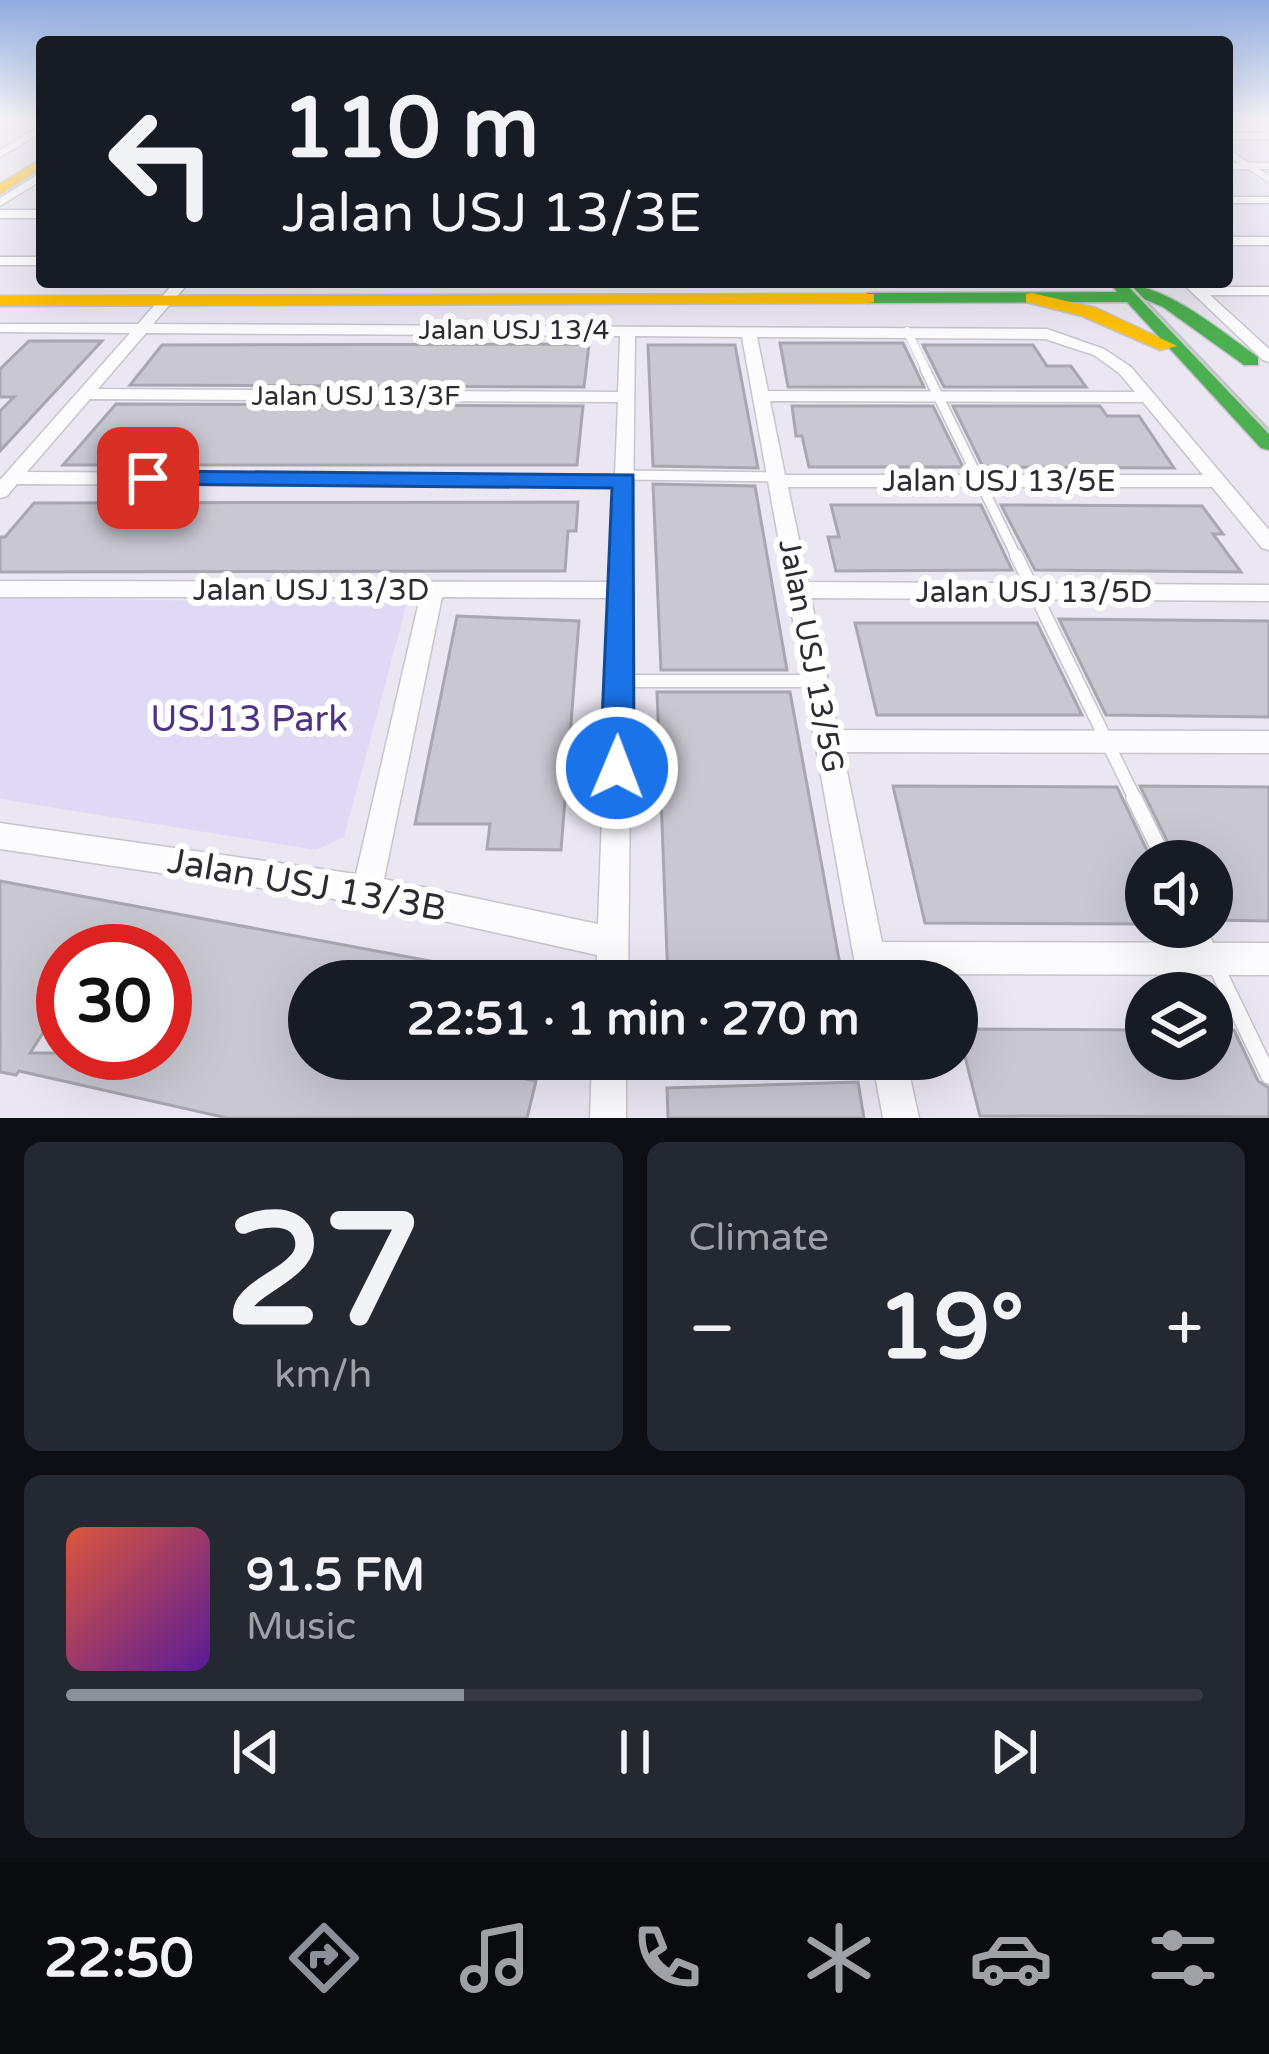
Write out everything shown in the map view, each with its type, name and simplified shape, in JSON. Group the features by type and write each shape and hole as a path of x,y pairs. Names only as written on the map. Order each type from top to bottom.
{"main road":[{"path":"0,190 27,172"},
{"path":"0,286 36,288"},
{"path":"43,288 172,294"},
{"path":"0,302 172,294 1132,288 1169,303 1263,359"},
{"path":"1132,288 1186,356 1269,443"},
{"path":"1177,288 1263,359"},
{"path":"1024,289 1102,316 1186,356"}],"street":[{"path":"0,203 36,179"},
{"path":"1233,200 1269,200"},
{"path":"0,214 36,214"},
{"path":"1233,241 1269,241"},
{"path":"0,261 36,261"},
{"path":"1195,288 1263,359"},
{"path":"1223,288 1269,291"},
{"path":"5,484 172,294"},
{"path":"613,960 628,330"},
{"name":"Jalan USJ 13/4","path":"4,332 628,330 1029,332 1064,337 1100,352 1149,397 1269,543"},
{"name":"Jalan USJ 13/5G","path":"748,331 870,960"},
{"name":"Jalan USJ 13/3F","path":"85,394 626,397"},
{"path":"760,396 1149,397"},
{"path":"5,484 624,478"},
{"name":"Jalan USJ 13/5E","path":"777,479 1220,481"},
{"name":"Jalan USJ 13/3D","path":"0,589 621,590"},
{"path":"368,890 433,590"},
{"name":"Jalan USJ 13/5D","path":"798,590 1269,593"},
{"path":"828,741 1269,742"},
{"name":"Jalan USJ 13/3B","path":"0,836 368,890 613,944"},
{"path":"978,966 1269,959"},
{"path":"608,1118 609,1080"},
{"path":"893,1080 901,1118"}],"lane":[{"path":"907,332 1155,840"},
{"path":"624,478 777,479"},
{"path":"619,681 816,681"},
{"path":"1208,948 1269,1076"}],"green space":[{"name":"USJ13 Park","path":"0,598 407,603 344,837 316,850 0,799"}],"building":[{"path":"29,341 102,341 0,451 0,411 14,397 0,397 0,369"},
{"path":"780,343 903,343 924,387 788,387"},
{"path":"589,344 584,387 130,385 162,345"},
{"path":"648,345 735,345 758,468 653,466"},
{"path":"923,345 1033,345 1047,366 1071,366 1086,387 944,387"},
{"path":"116,404 583,406 577,465 63,465"},
{"path":"792,406 933,406 963,467 809,467 802,436 796,436"},
{"path":"953,406 1100,406 1107,416 1139,416 1174,468 983,467"},
{"path":"653,484 755,486 787,670 661,670"},
{"path":"578,502 576,531 568,531 565,571 0,572 0,537 34,503"},
{"path":"831,505 981,505 1012,570 836,571 828,537 839,537"},
{"path":"1001,505 1202,506 1223,534 1213,534 1241,572 1035,570"},
{"path":"457,616 579,621 561,850 487,849 490,824 415,824"},
{"path":"1059,619 1269,621 1269,717 1106,715"},
{"path":"855,623 1037,623 1082,715 877,715"},
{"path":"657,692 790,692 839,960 667,960"},
{"path":"893,786 1117,787 1142,840 1125,840 1125,924 925,923"},
{"path":"1140,786 1269,787 1269,921 1233,920 1233,840 1167,840"},
{"path":"0,881 425,960 288,960 288,1080 536,1081 527,1118 227,1118 59,1080 192,1080 192,924 36,924 36,1044 30,1053 36,1053 36,1075 19,1071 16,1075 0,1072"},
{"path":"978,1029 1125,1030 1125,1080 1233,1080 1234,1030 1258,1081 1269,1088 1269,1117 980,1116 971,1080 978,1080"},
{"path":"858,1082 864,1118 668,1118 667,1088"}],"tram line":[{"path":"1132,288 1269,432"}],"traffic: fast":[{"path":"1124,288 1269,443"},
{"path":"1138,290 1169,303 1251,361"},
{"path":"868,298 1132,297"}],"traffic: slow":[{"path":"0,190 27,172"},
{"path":"0,301 868,298"},
{"path":"1032,298 1089,312 1167,346"}],"route":[{"path":"148,478 624,481 617,768"}]}
